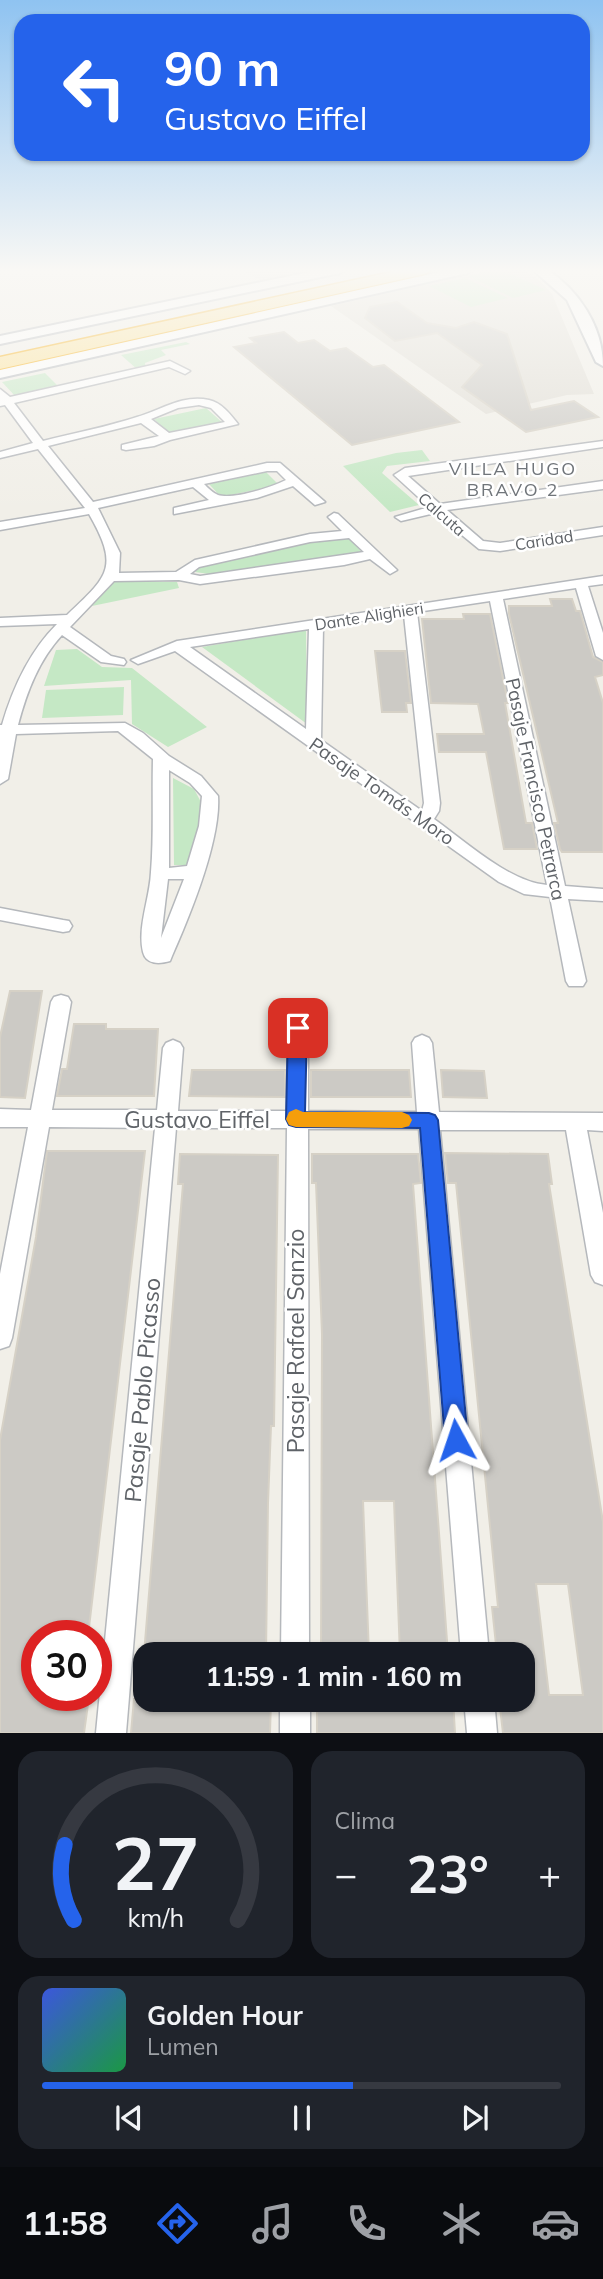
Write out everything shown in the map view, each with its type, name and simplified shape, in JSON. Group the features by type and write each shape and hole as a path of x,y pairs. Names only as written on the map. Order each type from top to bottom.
{"highway":[{"path":"0,363 61,350"}],"main road":[{"path":"0,374 105,350"}],"street":[{"path":"3,404 170,364 185,372"},
{"path":"127,447 154,443 167,437 236,427 209,403 198,387"},
{"path":"0,392 3,404 17,417 92,508 114,549 116,561 112,577 65,623 29,671 4,730 0,779"},
{"path":"0,455 143,419 176,407 209,403"},
{"path":"143,419 154,430 167,437"},
{"name":"Calcuta","path":"485,546 474,542 436,509 401,478 401,473 603,444"},
{"path":"0,526 275,466 319,502"},
{"path":"178,511 285,487 293,480"},
{"path":"195,482 212,496 226,499"},
{"path":"401,517 436,509 603,485"},
{"path":"334,517 390,570"},
{"name":"Caridad","path":"485,546 500,547 603,531"},
{"path":"179,576 195,564 310,538 352,534"},
{"path":"112,577 179,576 200,580 344,561 373,554"},
{"name":"Dante Alighieri","path":"138,660 177,645 603,580"},
{"path":"581,584 603,656"},
{"name":"Pasaje Francisco Petrarca","path":"496,597 576,981"},
{"path":"410,610 432,803 431,811 424,820"},
{"path":"0,622 65,623 106,659 119,662"},
{"path":"313,741 316,624"},
{"name":"Pasaje Tomás Moro","path":"177,645 515,884 557,893 603,895"},
{"path":"4,730 120,726 134,733 161,758 200,783 212,801 194,872 171,941 163,956 158,957 152,953 152,924 160,874 161,758"},
{"path":"160,874 194,872"},
{"path":"0,914 63,926"},
{"path":"0,1338 61,1002"},
{"name":"Pasaje Rafael Sanzio","path":"295,1642 298,1028"},
{"path":"422,1044 474,1642"},
{"name":"Pasaje Pablo Picasso","path":"111,1733 173,1048"},
{"name":"Gustavo Eiffel","path":"0,1118 603,1122"},
{"path":"575,1121 601,1248 603,1275"},
{"path":"295,1712 295,1733"},
{"path":"480,1712 482,1733"}],"shaded area":[{"path":"394,350 575,350 594,394 567,395 486,414"}],"green space":[{"path":"162,350 166,355 145,363 146,368 138,370 121,355"},
{"path":"45,373 59,387 15,396 2,382"},
{"path":"206,408 223,423 170,435 154,419"},
{"path":"422,450 430,461 387,466 382,473 419,505 390,512 343,466 396,453"},
{"path":"266,472 279,485 221,497 209,484"},
{"path":"347,537 362,552 342,557 209,574 195,572 201,566 311,541"},
{"path":"115,581 177,582 179,588 92,606"},
{"path":"306,629 307,724 202,647"},
{"path":"77,649 102,667 132,668 207,727 168,747 132,724 131,680 44,686 56,650"},
{"path":"124,687 123,715 42,718 46,690"},
{"path":"173,778 194,789 202,804 195,865 174,865"}],"building":[{"path":"237,350 349,350 373,367 384,365 459,422 352,445"},
{"path":"461,350 512,350 531,410 574,401 598,417 526,432 462,387 482,365"},
{"path":"550,599 572,599 576,611 580,611 593,657 603,662 603,675 595,677 603,703 603,852 562,852 560,849 554,823 558,823 509,614 509,606 552,606"},
{"path":"463,614 490,614 508,703 505,703 526,823 532,823 537,849 504,849 486,752 439,752 437,734 484,734 478,704 431,703 422,619 464,619"},
{"path":"375,651 405,651 411,703 406,703 407,712 382,712"},
{"path":"10,991 42,991 25,1098 0,1097 0,1037"},
{"path":"74,1024 106,1024 106,1029 158,1029 154,1096 57,1096 62,1069 67,1069"},
{"path":"192,1070 285,1070 285,1097 189,1096"},
{"path":"311,1070 409,1070 411,1097 311,1097"},
{"path":"441,1070 484,1071 487,1098 443,1097"},
{"path":"47,1151 145,1151 90,1620 21,1620 21,1711 87,1711 84,1733 0,1733 0,1440 36,1237"},
{"path":"445,1153 548,1154 552,1184 549,1184 603,1522 603,1733 503,1733 501,1712 535,1712 535,1642 496,1642 492,1607 498,1607 456,1183 448,1183","holes":["536,1584 568,1584 583,1695 549,1695"]},
{"path":"180,1154 278,1155 274,1426 271,1426 268,1503 266,1642 145,1642 183,1184 178,1184"},
{"path":"312,1154 418,1154 421,1183 413,1184 447,1642 400,1642 394,1501 363,1501 369,1642 321,1642 322,1334 316,1183 312,1183"},
{"path":"133,1710 271,1712 270,1733 131,1733"},
{"path":"317,1712 454,1712 455,1733 317,1733"}],"slow traffic":[{"path":"296,1117 402,1120"}],"district":[{"name":"VILLA HUGO BRAVO 2","path":"513,478"}],"route":[{"path":"298,1028 296,1119 429,1120 456,1440"}]}
